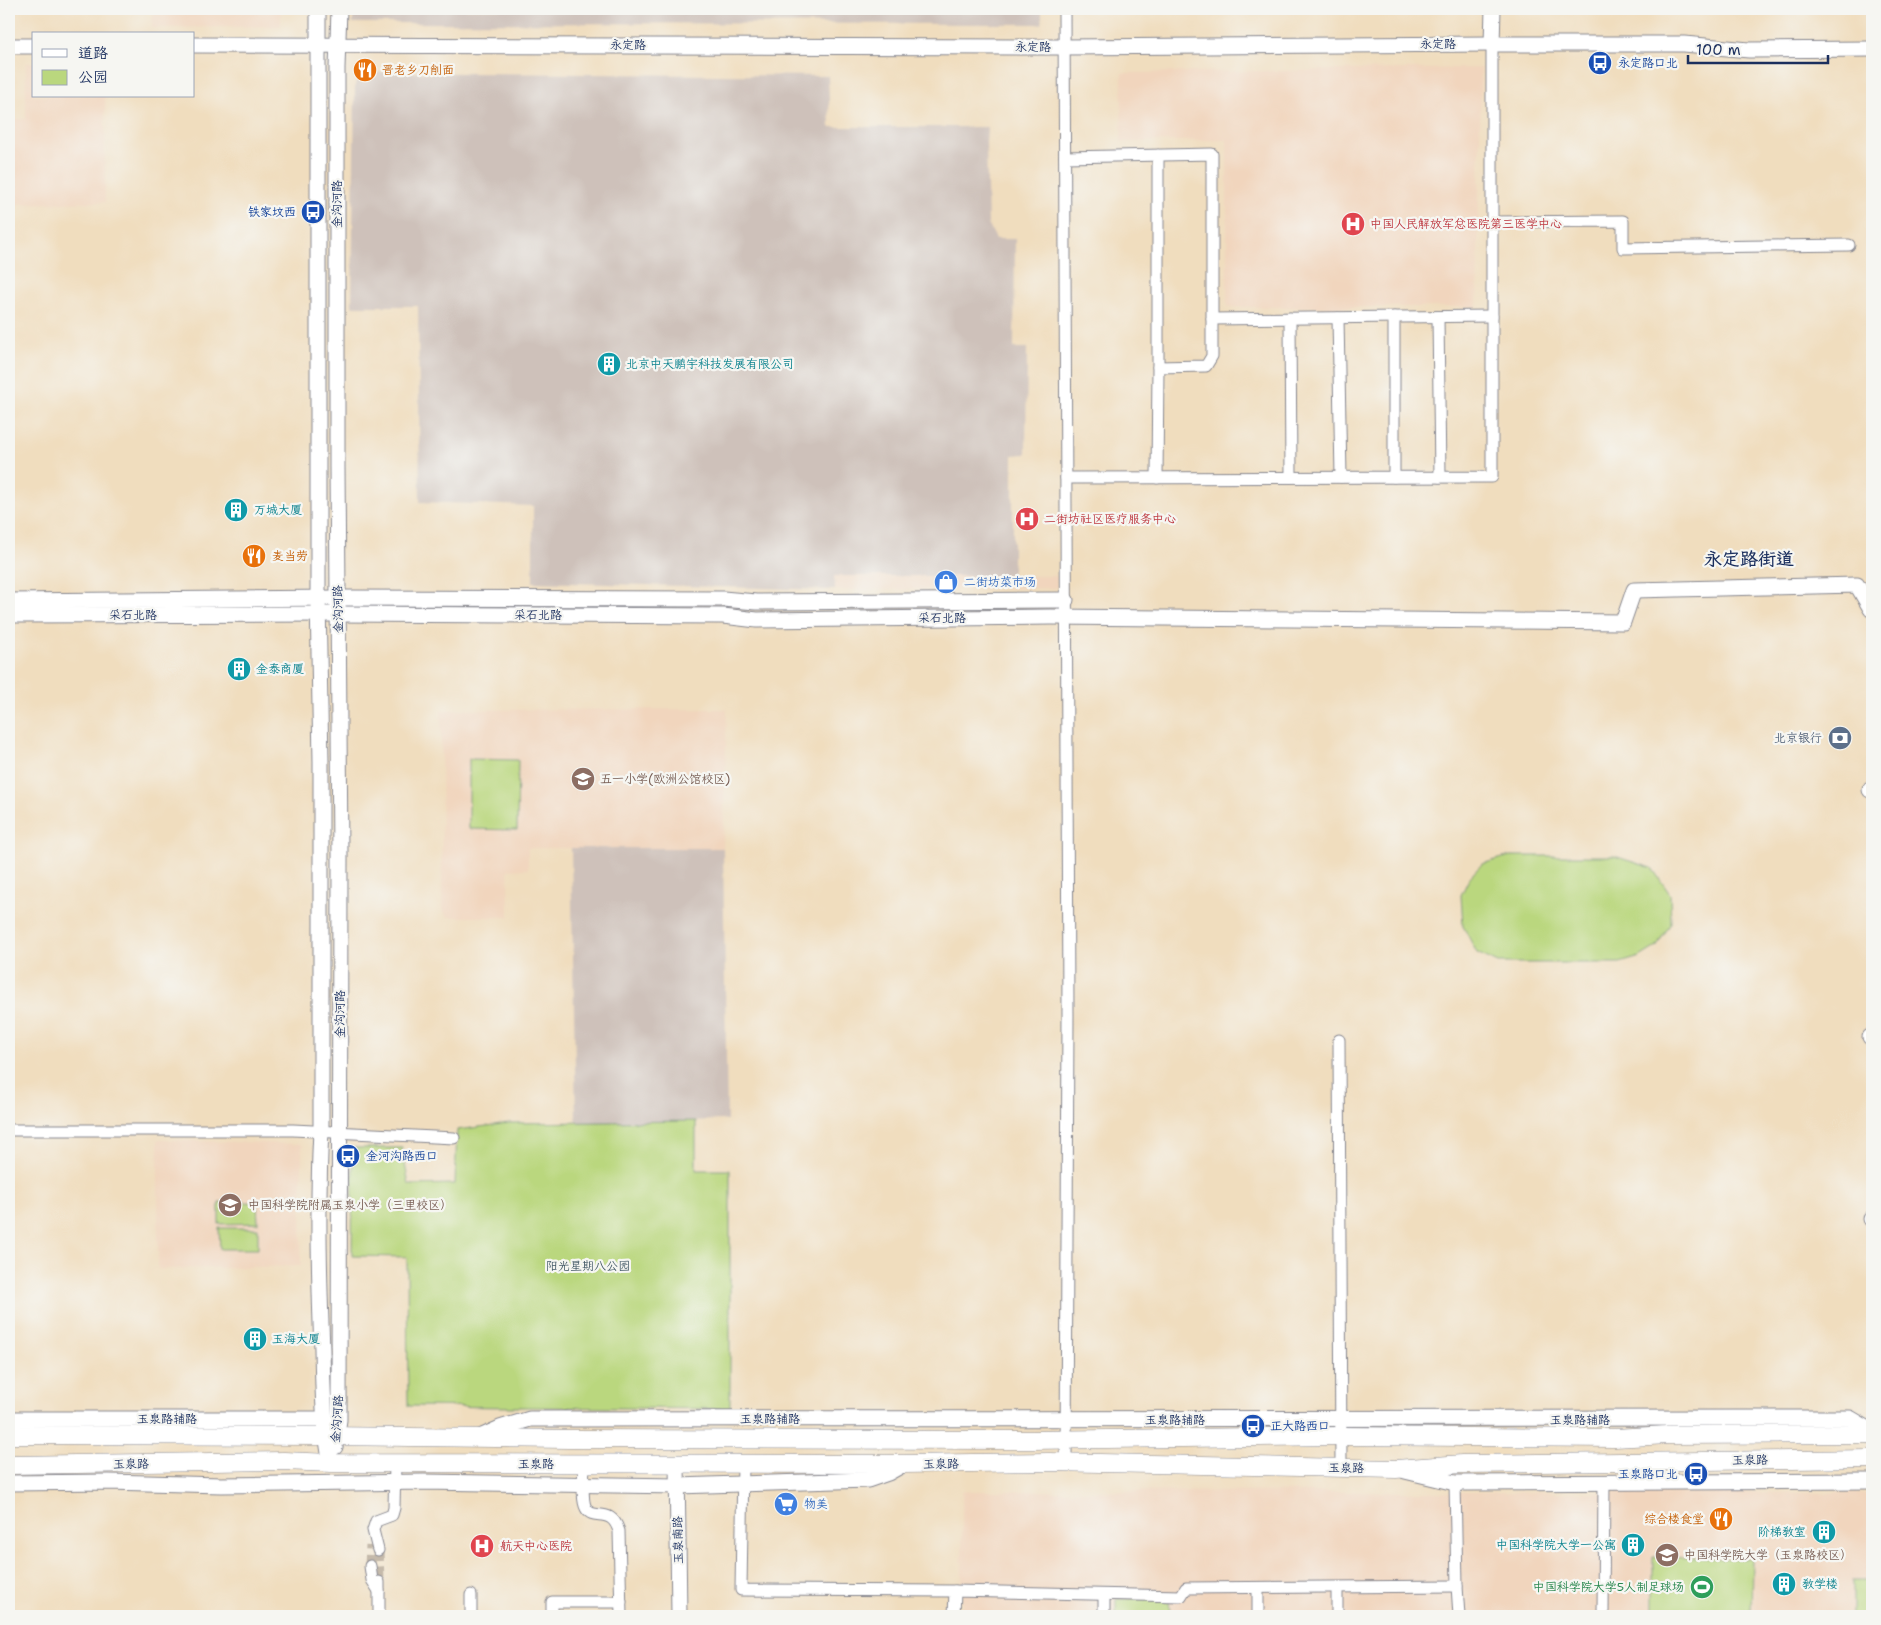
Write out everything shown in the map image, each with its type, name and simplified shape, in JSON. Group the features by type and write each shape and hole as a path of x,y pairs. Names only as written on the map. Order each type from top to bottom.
{"main road":[{"name":"玉泉路","path":"9,1435 270,1436 329,1430 372,1437 1032,1440 1342,1428 1615,1438 1667,1435 1872,1433"},
{"path":"261,1462 277,1451 277,1443 270,1436"},
{"path":"356,1464 350,1458 352,1451 372,1437"},
{"path":"1032,1440 1038,1445 1040,1453 1032,1462"},
{"name":"玉泉路","path":"9,1465 261,1462 356,1464 904,1464 1066,1462 1396,1469 1462,1464 1872,1459"}],"street":[{"name":"金沟河路","path":"318,9 318,614 321,762 320,1317 332,1463"},
{"name":"金沟河路","path":"329,1430 340,1132 337,157 339,9"},
{"path":"1064,9 1068,1025 1066,1462"},
{"path":"1066,478 1492,477 1492,9"},
{"name":"永定路","path":"195,45 1064,47 1684,44 1749,50 1872,49"},
{"path":"9,46 32,46"},
{"path":"1065,157 1212,154 1212,356 1206,366 1158,366"},
{"path":"1157,478 1158,155"},
{"path":"1492,222 1623,221 1623,248 1849,245"},
{"path":"1212,319 1492,316"},
{"path":"1394,317 1394,477"},
{"path":"1438,317 1440,477"},
{"path":"1290,318 1292,477"},
{"path":"1338,318 1341,477"},
{"name":"采石北路","path":"9,615 339,614 723,616 757,620 1066,618 1623,622 1634,590 1857,585 1870,609 1872,609"},
{"name":"采石北路","path":"9,601 338,598 714,599 756,602 1066,600"},
{"path":"1339,1040 1341,1468"},
{"path":"9,1130 321,1131 454,1138"},
{"path":"1850,1418 1872,1418"},
{"path":"1850,1418 1872,1433"},
{"name":"玉泉路辅路","path":"478,1438 500,1428 530,1419 1066,1420 1342,1428 1850,1418"},
{"name":"玉泉路辅路","path":"9,1419 329,1430"},
{"path":"1625,1481 1670,1462"},
{"name":"玉泉南路","path":"677,1463 679,1616"},
{"path":"64,1482 108,1464"},
{"path":"374,1544 372,1530 376,1521 392,1515 394,1508 395,1464"},
{"path":"584,1464 586,1509 591,1513 611,1517 617,1524 619,1531 621,1616"},
{"path":"743,1464 741,1590 1181,1596 1186,1588 1457,1586"},
{"path":"9,1482 221,1485 395,1483 678,1486 868,1480 888,1473 904,1464"},
{"path":"1396,1469 1455,1483 1872,1481"},
{"path":"1604,1481 1604,1616"},
{"path":"1455,1483 1459,1616"},
{"path":"370,1566 372,1580 379,1587 379,1616"},
{"path":"1258,1588 1258,1616"},
{"path":"1337,1588 1337,1616"},
{"path":"954,1616 955,1592"},
{"path":"471,1595 471,1616"},
{"path":"1104,1595 1104,1616"},
{"path":"552,1616 552,1602 621,1602"}],"shaded area":[{"path":"152,9 281,9 281,26 152,28"},
{"path":"353,9 1042,9 1042,24 353,23"},
{"path":"26,63 32,63 32,98 105,98 105,202 9,204 9,119 26,119"},
{"name":"中国人民解放军总医院第三医学中心","path":"1481,68 1477,307 1227,307 1227,140 1121,142 1122,73"},
{"path":"359,72 828,76 830,127 987,127 988,224 996,239 1015,239 1014,348 1027,348 1026,454 1013,455 1013,571 1008,576 834,576 835,590 533,582 533,506 420,502 418,306 352,306 355,85"},
{"name":"二街坊菜市场","path":"834,576 1057,576 1057,588 835,590"},
{"name":"五一小学(欧洲公馆校区)","path":"727,709 723,848 528,848 528,869 508,870 509,917 448,917 442,910 441,710"},
{"path":"571,848 723,848 727,1120 576,1123"},
{"name":"中国科学院附属玉泉小学（三里校区）","path":"158,1140 302,1144 301,1266 158,1269"},
{"path":"962,1491 1872,1493 1872,1616 962,1616"}],"green space":[{"path":"469,759 518,760 517,830 469,829"},
{"path":"1510,856 1614,856 1652,868 1670,894 1671,923 1656,947 1640,957 1620,963 1498,963 1477,953 1463,926 1461,895 1470,877 1482,864"},
{"name":"阳光星期八公园","path":"696,1121 696,1170 730,1170 730,1409 408,1406 407,1257 352,1256 353,1148 402,1148 409,1185 455,1184 457,1130 509,1123"},
{"path":"257,1202 258,1223 219,1224 219,1203"},
{"path":"219,1228 258,1228 258,1249 220,1249"},
{"name":"中国科学院大学5人制足球场","path":"1653,1557 1752,1559 1751,1616 1653,1616"},
{"path":"1852,1581 1872,1581 1872,1616 1852,1616"},
{"path":"1169,1598 1170,1616 1116,1616 1116,1599"}],"tunnel":[{"path":"370,1566 371,1546"},
{"path":"378,1550 379,1582"}],"place":[{"name":"永定路口北","path":"1600,63"},
{"name":"晋老乡刀削面","path":"365,70"},
{"name":"铁家坟西","path":"313,212"},
{"name":"中国人民解放军总医院第三医学中心","path":"1353,224"},
{"name":"北京中天鹏宇科技发展有限公司","path":"609,364"},
{"name":"万城大厦","path":"236,510"},
{"name":"二街坊社区医疗服务中心","path":"1027,519"},
{"name":"麦当劳","path":"254,556"},
{"name":"二街坊菜市场","path":"946,582"},
{"name":"金泰商厦","path":"239,669"},
{"name":"北京银行","path":"1840,738"},
{"name":"五一小学(欧洲公馆校区)","path":"583,779"},
{"name":"金河沟路西口","path":"348,1156"},
{"name":"中国科学院附属玉泉小学（三里校区）","path":"230,1205"},
{"name":"玉海大厦","path":"255,1339"},
{"name":"正大路西口","path":"1253,1426"},
{"name":"玉泉路口北","path":"1696,1474"},
{"name":"物美","path":"786,1504"},
{"name":"综合楼食堂","path":"1721,1519"},
{"name":"阶梯教室","path":"1824,1532"},
{"name":"中国科学院大学一公寓","path":"1633,1545"},
{"name":"航天中心医院","path":"482,1546"},
{"name":"中国科学院大学（玉泉路校区）","path":"1667,1555"},
{"name":"教学楼","path":"1784,1584"},
{"name":"中国科学院大学5人制足球场","path":"1702,1587"}],"district":[{"name":"永定路街道","path":"1749,559"}]}
